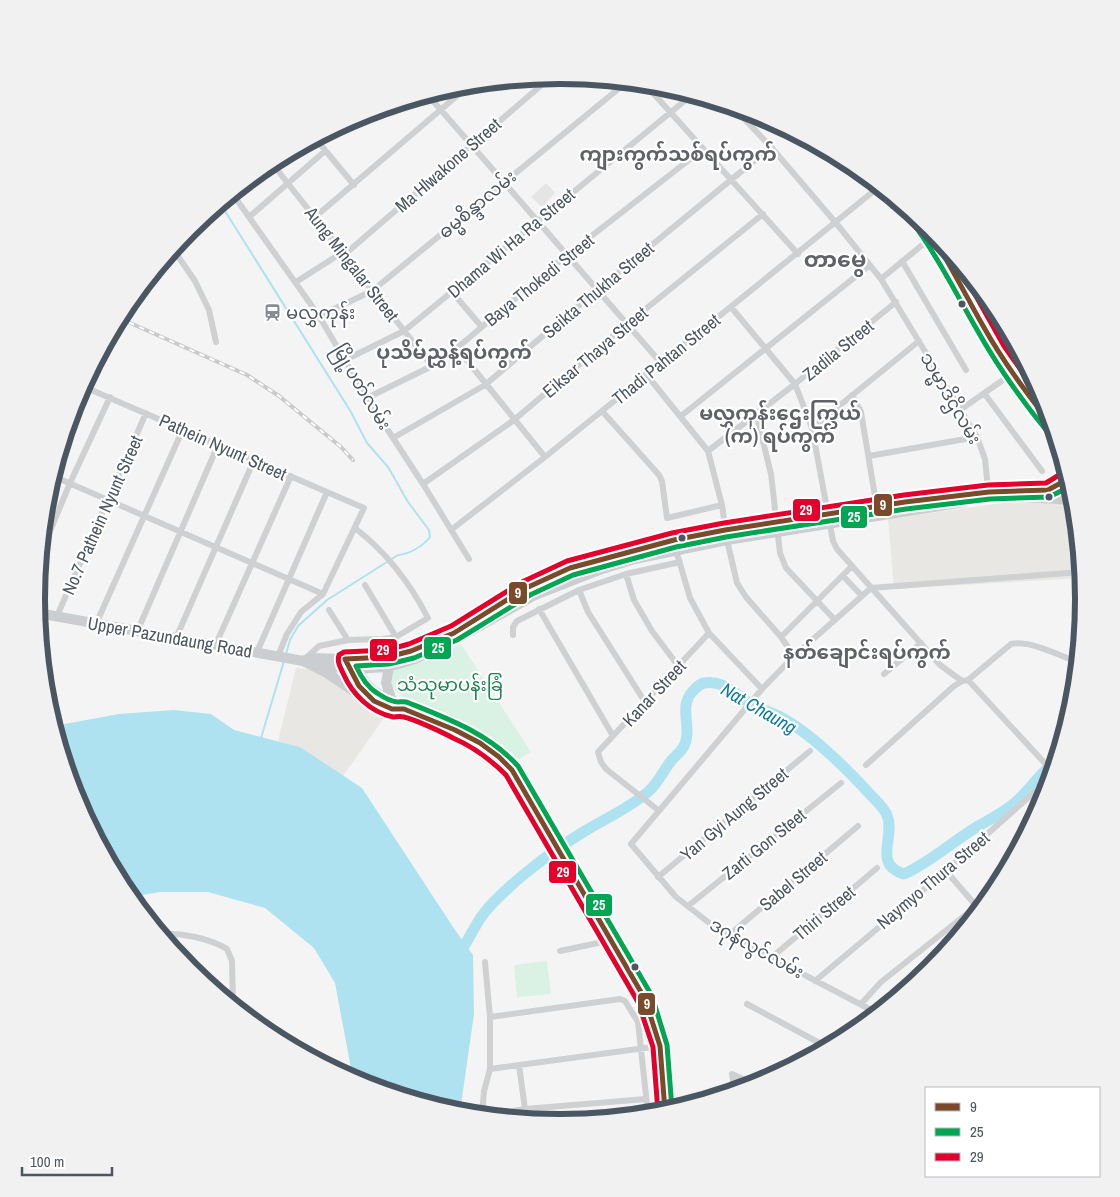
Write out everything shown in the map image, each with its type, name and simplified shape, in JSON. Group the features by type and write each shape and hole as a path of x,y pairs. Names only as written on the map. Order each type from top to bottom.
{"main road":[{"path":"947,259 998,350 1020,368"},
{"path":"966,281 1000,340 1020,368"},
{"path":"1048,490 1061,483"},
{"path":"303,661 311,658 389,667 456,636 526,588 570,568 664,542 726,535 877,511 989,496 1048,490 1063,491"},
{"path":"989,496 1065,499"},
{"path":"477,623 535,595 599,570 726,535"},
{"name":"Upper Pazundaung Road","path":"45,614 303,661"},
{"path":"313,666 351,664 388,657 413,655"},
{"path":"303,661 326,672 360,696 396,710 404,709"},
{"path":"351,664 371,689 379,695 399,703 404,709 455,730 480,743 512,770 645,999 660,1046 665,1103"},
{"path":"351,664 359,687 373,701"},
{"path":"389,667 386,683 392,701"}],"street":[{"name":"Ma Hlwakone Street","path":"296,282 344,253 543,84"},
{"name":"ဓမ္မစိန္ဒာလမ်း","path":"319,316 372,291 621,87"},
{"path":"651,92 798,254"},
{"path":"315,217 461,93"},
{"name":"Dhama Wi Ha Ra Street","path":"345,360 404,331 686,99"},
{"path":"432,100 661,363"},
{"name":"သမ္မာဒိဌိလမ်း","path":"743,118 771,147 836,223 881,279 896,302 976,437 986,459 989,496"},
{"path":"319,144 354,185"},
{"name":"Seikta Thukha Street","path":"393,438 485,385 771,147"},
{"name":"Baya Thokedi Street","path":"367,398 432,366 702,149"},
{"path":"250,217 325,151"},
{"name":"Aung Mingalar Street","path":"277,168 432,366"},
{"name":"Thadi Pahtan Street","path":"451,530 545,457 875,191"},
{"name":"မြို့ပတ်လမ်း","path":"236,198 319,316 367,398 423,484 468,559"},
{"name":"Eiksar Thaya Street","path":"423,484 514,420 626,324 763,214"},
{"path":"881,279 929,239"},
{"path":"177,255 195,281 209,310 216,342"},
{"path":"902,261 966,370"},
{"path":"681,416 870,265"},
{"path":"452,292 481,326"},
{"name":"Zadila Street","path":"708,451 796,384 896,302"},
{"path":"731,307 796,384 812,428 833,541 852,566 940,665 965,680 1047,766"},
{"path":"812,428 918,341"},
{"path":"456,348 545,457"},
{"path":"960,410 1020,368"},
{"path":"646,374 708,451 722,505 726,535 737,583 746,597 781,637 794,656"},
{"name":"Pathein Nyunt Street","path":"90,389 364,508 355,528"},
{"path":"984,393 1042,471"},
{"path":"852,395 861,412 877,511"},
{"path":"49,534 110,397"},
{"path":"602,411 659,475 662,481 667,518 722,505"},
{"name":"No.7 Pathein Nyunt Street","path":"58,616 146,413"},
{"path":"755,415 771,474 780,553 786,568 835,620"},
{"path":"96,624 183,429"},
{"path":"869,456 976,437"},
{"path":"136,632 218,444"},
{"path":"176,638 254,460"},
{"path":"216,644 291,476"},
{"path":"60,479 323,594"},
{"path":"257,652 327,492"},
{"path":"278,656 287,634 301,612 323,594 355,528 395,565 428,618 396,637 348,640 319,646 303,661"},
{"path":"676,550 690,598 709,633 762,689"},
{"path":"513,635 513,628 517,621 579,590 626,574 680,562"},
{"path":"781,637 852,566"},
{"path":"658,810 762,689 794,656 871,588 1074,573"},
{"path":"626,574 634,600 652,631 679,666"},
{"path":"843,576 862,596"},
{"path":"365,585 396,637"},
{"path":"579,590 588,612 645,702"},
{"path":"539,609 613,736"},
{"path":"329,610 348,640"},
{"name":"Kanar Street","path":"658,810 606,769 601,762 598,752 709,633"},
{"path":"884,674 921,642"},
{"path":"866,765 954,686 1015,643 1033,646 1072,660"},
{"name":"Yan Gyi Aung Street","path":"658,877 810,751"},
{"name":"Zarti Gon Steet","path":"688,906 841,783"},
{"name":"Naymyo Thura Street","path":"815,981 946,871 1039,788"},
{"name":"ဒဂုန်လွင်လမ်း","path":"658,810 631,844 676,897 728,936 871,1009"},
{"name":"Sabel Street","path":"728,936 858,826"},
{"name":"Thiri Street","path":"771,958 876,868"},
{"path":"946,871 975,904"},
{"path":"861,1004 881,982 962,920"},
{"path":"170,934 208,940 227,949 232,961 232,996"},
{"path":"560,951 612,940"},
{"path":"483,1108 484,1091 490,1069 490,1017 485,962"},
{"path":"490,1017 620,999 625,1001 638,1022 647,1106"},
{"path":"747,1004 820,1043"},
{"path":"490,1069 660,1046"},
{"path":"519,1064 525,1109"},
{"path":"734,1083 732,1074 743,1079"},
{"path":"513,1111 646,1099"}],"shaded area":[{"path":"546,183 555,193 542,207 531,197"},
{"path":"1016,501 1066,502 1071,531 1074,578 894,589 888,519"},
{"path":"296,668 316,670 368,707 386,715 343,776 300,747 278,741"}],"green space":[{"name":"သံသုမာပန်းခြံ","path":"461,644 531,752 518,760 510,751 489,736 407,699 393,688 391,682 392,672 429,659"},
{"path":"547,961 551,994 517,997 514,965"}],"water":[{"path":"174,710 211,714 234,730 300,747 362,788 473,955 474,1014 461,1104 394,1086 351,1069 335,983 314,948 265,908 208,892 160,892 139,896 114,856 84,796 72,764 61,725 119,714"}],"waterway":[{"path":"223,208 351,412 367,443 388,467 408,502 429,530 430,537 412,551 398,555 327,600 298,626 290,640 286,654"},
{"path":"261,738 284,661"},
{"name":"Nat Chaung","path":"457,957 485,912 514,883 558,849 634,803 652,788 684,746 687,732 686,705 688,698 702,684 717,683 751,704 793,724 839,762 887,815 889,823 887,857 889,864 904,874 1010,807 1046,769"}],"railway":[{"path":"126,321 247,375 279,396 341,447 353,460"}],"transit line":[{"name":"25","path":"915,226 940,263 1000,368 1046,430"},
{"name":"9","path":"946,258 998,350 1038,407"},
{"name":"29","path":"973,290 1004,346 1023,373"},
{"name":"29","path":"657,1104 653,1047 638,1002 506,775 468,745 415,721 404,717 385,715 369,706 351,688 339,664 339,655 344,652 387,650 409,644 451,626 522,582 567,561 672,533 904,495 988,485 1046,483 1059,475"},
{"name":"9","path":"345,659 388,657 411,651 454,633 526,588 570,568 674,540 725,530 905,502 989,492 1048,490 1061,483"},
{"name":"25","path":"671,1101 667,1045 652,996 518,766 494,745 468,728 408,702 393,701 373,691 362,678 356,666 389,664 414,658 457,640 530,595 573,575 676,547 726,537 906,509 990,499 1049,497 1063,490"},
{"name":"9","path":"345,659 359,686 374,701 392,709 404,709 455,730 480,743 499,757 512,770 645,999 660,1046 664,1103"}],"place":[{"name":"မလွှကုန်း","path":"272,312"}],"district":[{"name":"ကျားကွက်သစ်ရပ်ကွက်","path":"678,153"},
{"name":"တာမွေ","path":"835,259"},
{"name":"ပုသိမ်ညွှန့်ရပ်ကွက်","path":"454,351"},
{"name":"မလွှကုန်းဌေးကြွယ် (က) ရပ်ကွက်","path":"780,424"},
{"name":"နတ်ချောင်းရပ်ကွက်","path":"867,651"}]}
